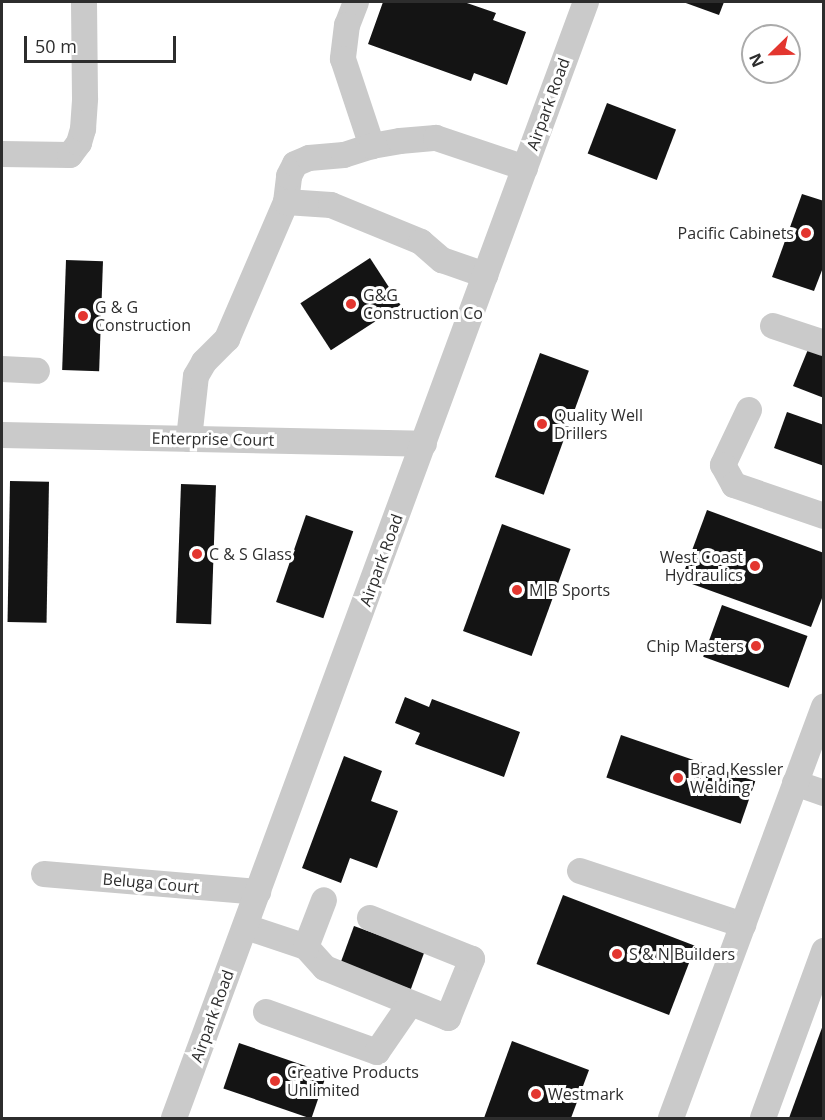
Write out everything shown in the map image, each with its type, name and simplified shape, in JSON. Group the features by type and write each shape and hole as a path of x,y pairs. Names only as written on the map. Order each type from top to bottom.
{"street":[{"path":"2,154 70,155 79,143 83,129 85,98 84,2"},
{"path":"356,2 347,25 343,58 372,146"},
{"name":"Airpark Road","path":"174,1119 586,2"},
{"path":"189,439 196,376 204,362 228,339 286,202 289,176 295,164 309,158 344,155 372,146 436,138 525,168"},
{"path":"286,202 331,204 421,242 442,260 486,275"},
{"path":"773,326 824,343"},
{"path":"2,369 37,371"},
{"path":"749,410 723,465 734,485 824,516"},
{"name":"Enterprise Court","path":"2,435 424,444"},
{"path":"671,1119 824,707"},
{"path":"795,783 824,793"},
{"path":"580,871 743,925"},
{"name":"Beluga Court","path":"44,874 258,892"},
{"path":"306,947 324,900"},
{"path":"246,927 306,947 325,968 448,1018 472,959 370,918"},
{"path":"763,1119 824,951"},
{"path":"267,1012 377,1053 410,1004"}],"building":[{"path":"383,2 464,2 496,13 493,20 526,32 507,85 474,73 471,81 368,44"},
{"path":"683,2 724,2 719,15"},
{"path":"607,103 676,130 657,180 588,153"},
{"name":"Pacific Cabinets","path":"802,194 824,201 824,265 814,291 772,277"},
{"name":"G&G Construction Co","path":"370,258 400,305 331,350 300,303"},
{"name":"G & G Construction","path":"66,260 103,261 99,371 62,370"},
{"path":"809,347 824,353 824,398 793,386"},
{"name":"Quality Well Drillers","path":"540,353 589,371 544,495 495,477"},
{"path":"787,412 824,425 824,466 774,448"},
{"path":"10,481 49,482 47,623 8,622"},
{"name":"C & S Glass","path":"181,484 216,485 211,624 176,623"},
{"name":"West Coast Hydraulics","path":"707,510 824,553 824,593 811,627 681,580"},
{"path":"306,515 353,531 323,618 276,602"},
{"name":"M B Sports","path":"502,524 571,549 532,656 463,631"},
{"name":"Chip Masters","path":"722,605 808,636 789,688 703,657"},
{"path":"405,697 429,707 432,699 520,732 504,777 415,744 420,733 395,723"},
{"name":"Brad Kessler Welding","path":"621,735 755,781 741,824 606,778"},
{"path":"344,756 382,771 371,801 398,811 377,868 350,858 341,883 302,868"},
{"name":"S & N Builders","path":"563,895 696,946 669,1015 536,964"},
{"path":"354,926 424,952 411,989 340,964"},
{"path":"823,1025 824,1118 789,1118"},
{"name":"Westmark","path":"512,1041 589,1070 571,1118 484,1118"},
{"name":"Creative Products Unlimited","path":"239,1043 327,1073 312,1118 223,1088"}],"place":[{"name":"Pacific Cabinets","path":"806,233"},
{"name":"G&G Construction Co","path":"351,304"},
{"name":"G & G Construction","path":"83,316"},
{"name":"Quality Well Drillers","path":"542,424"},
{"name":"C & S Glass","path":"197,554"},
{"name":"West Coast Hydraulics","path":"755,566"},
{"name":"M B Sports","path":"517,590"},
{"name":"Chip Masters","path":"756,646"},
{"name":"Brad Kessler Welding","path":"678,778"},
{"name":"S & N Builders","path":"617,954"},
{"name":"Creative Products Unlimited","path":"275,1081"},
{"name":"Westmark","path":"536,1094"}]}
